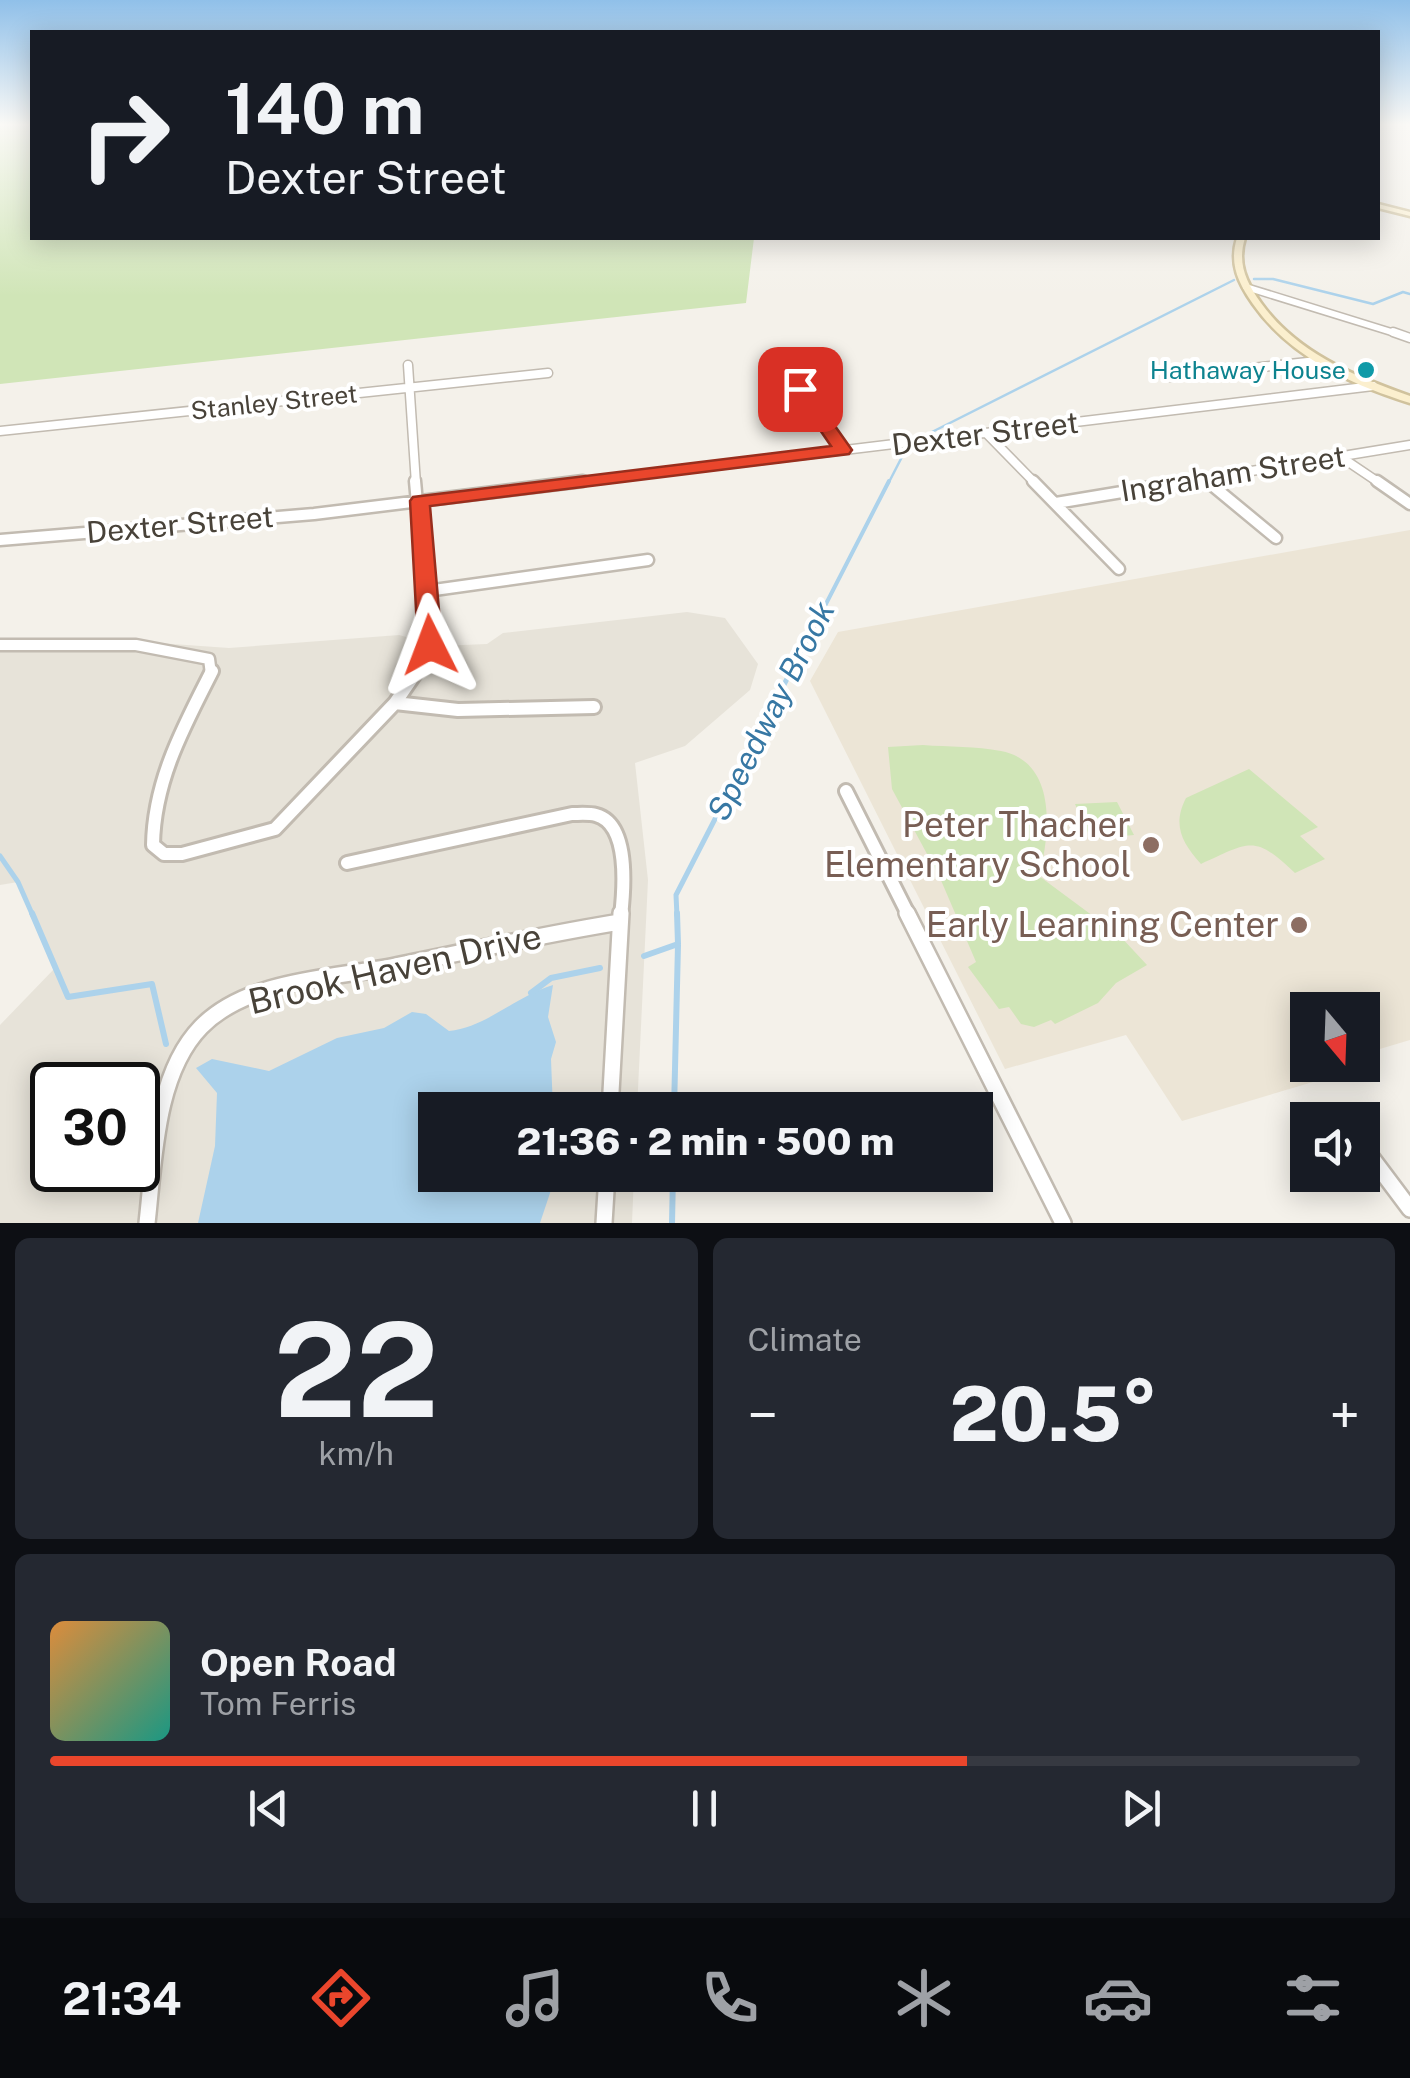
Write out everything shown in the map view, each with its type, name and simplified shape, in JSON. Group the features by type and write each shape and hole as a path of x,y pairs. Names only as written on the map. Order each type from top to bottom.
{"main road":[{"path":"1380,206 1410,214"},
{"path":"1240,240 1235,259 1246,286 1281,335 1317,360 1407,397"}],"street":[{"path":"1246,286 1288,296 1410,338"},
{"path":"1170,377 1317,360"},
{"path":"0,645 114,645 196,654 209,660 212,671 178,738 159,792 153,845 164,854 182,854 275,829 395,703 422,665 430,645 420,501 406,388 408,365"},
{"name":"Stanley Street","path":"0,430 548,373"},
{"name":"Dexter Street","path":"0,540 314,514 1373,386"},
{"path":"800,389 843,450"},
{"path":"988,434 1120,569"},
{"name":"Ingraham Street","path":"1056,503 1410,445"},
{"path":"1342,457 1410,504"},
{"path":"1204,479 1276,538"},
{"path":"427,591 648,560"},
{"path":"395,703 458,710 594,706"},
{"path":"846,791 1064,1223"},
{"path":"348,863 572,814 596,815 606,820 616,834 625,885 611,1092"},
{"name":"Brook Haven Drive","path":"146,1223 168,1100 182,1057 201,1027 232,1006 284,988 526,936 620,922"},
{"path":"1380,1169 1410,1209"},
{"path":"604,1223 606,1192"}],"shaded area":[{"name":"Peter Thacher Elementary School","path":"1410,530 1410,1040 1380,1049 1380,992 1290,992 1290,1082 1313,1082 1182,1121 1126,1035 1005,1069 810,681 838,632"},
{"path":"687,612 725,618 758,664 750,690 685,746 635,763 648,880 638,1092 418,1092 418,1192 633,1192 632,1223 0,1223 0,1025 55,968 18,882 0,885 0,640 102,639 229,648 399,635 439,646 487,644 503,633"}],"green space":[{"path":"0,182 30,182 30,240 754,240 746,303 0,384"},
{"path":"923,745 1001,751 1033,769 1046,802 1046,841 1039,876 1120,936 1147,965 1116,983 1098,1003 1055,1024 1051,1020 1034,1027 1021,1024 1009,1007 999,1009 968,967 976,962 940,878 892,789 888,747"},
{"path":"1249,769 1318,827 1300,836 1325,859 1295,873 1260,847 1241,847 1201,864 1194,856 1181,833 1180,817 1186,798"},
{"path":"1117,802 1134,835 1091,839 1075,804"}],"water":[{"path":"553,985 548,1017 556,1042 551,1059 552,1092 418,1092 418,1192 550,1192 540,1223 198,1223 215,1146 217,1093 196,1068 212,1059 269,1071 337,1038 384,1028 412,1012 426,1014 449,1031 489,1018"}],"waterway":[{"name":"Speedway Brook","path":"1254,279 1273,279 1373,304 1403,292 1410,294"},
{"name":"Speedway Brook","path":"926,435 1234,280"},
{"name":"Speedway Brook","path":"888,484 905,451"},
{"name":"Speedway Brook","path":"790,674 889,481"},
{"name":"Speedway Brook","path":"677,916 676,895 791,671"},
{"name":"Speedway Brook","path":"0,856 18,882 33,916"},
{"name":"Speedway Brook","path":"32,913 68,997 152,984 166,1044"},
{"name":"Speedway Brook","path":"644,956 678,944 677,913"},
{"path":"674,1092 678,945"},
{"name":"Speedway Brook","path":"531,993 551,978 600,968"},
{"path":"672,1223 673,1192"}],"place":[{"name":"Hathaway House","path":"1366,370"},
{"name":"Peter Thacher Elementary School","path":"1151,845"},
{"name":"Early Learning Center","path":"1299,925"}],"route":[{"path":"430,645 420,501 843,450 800,389"}]}
